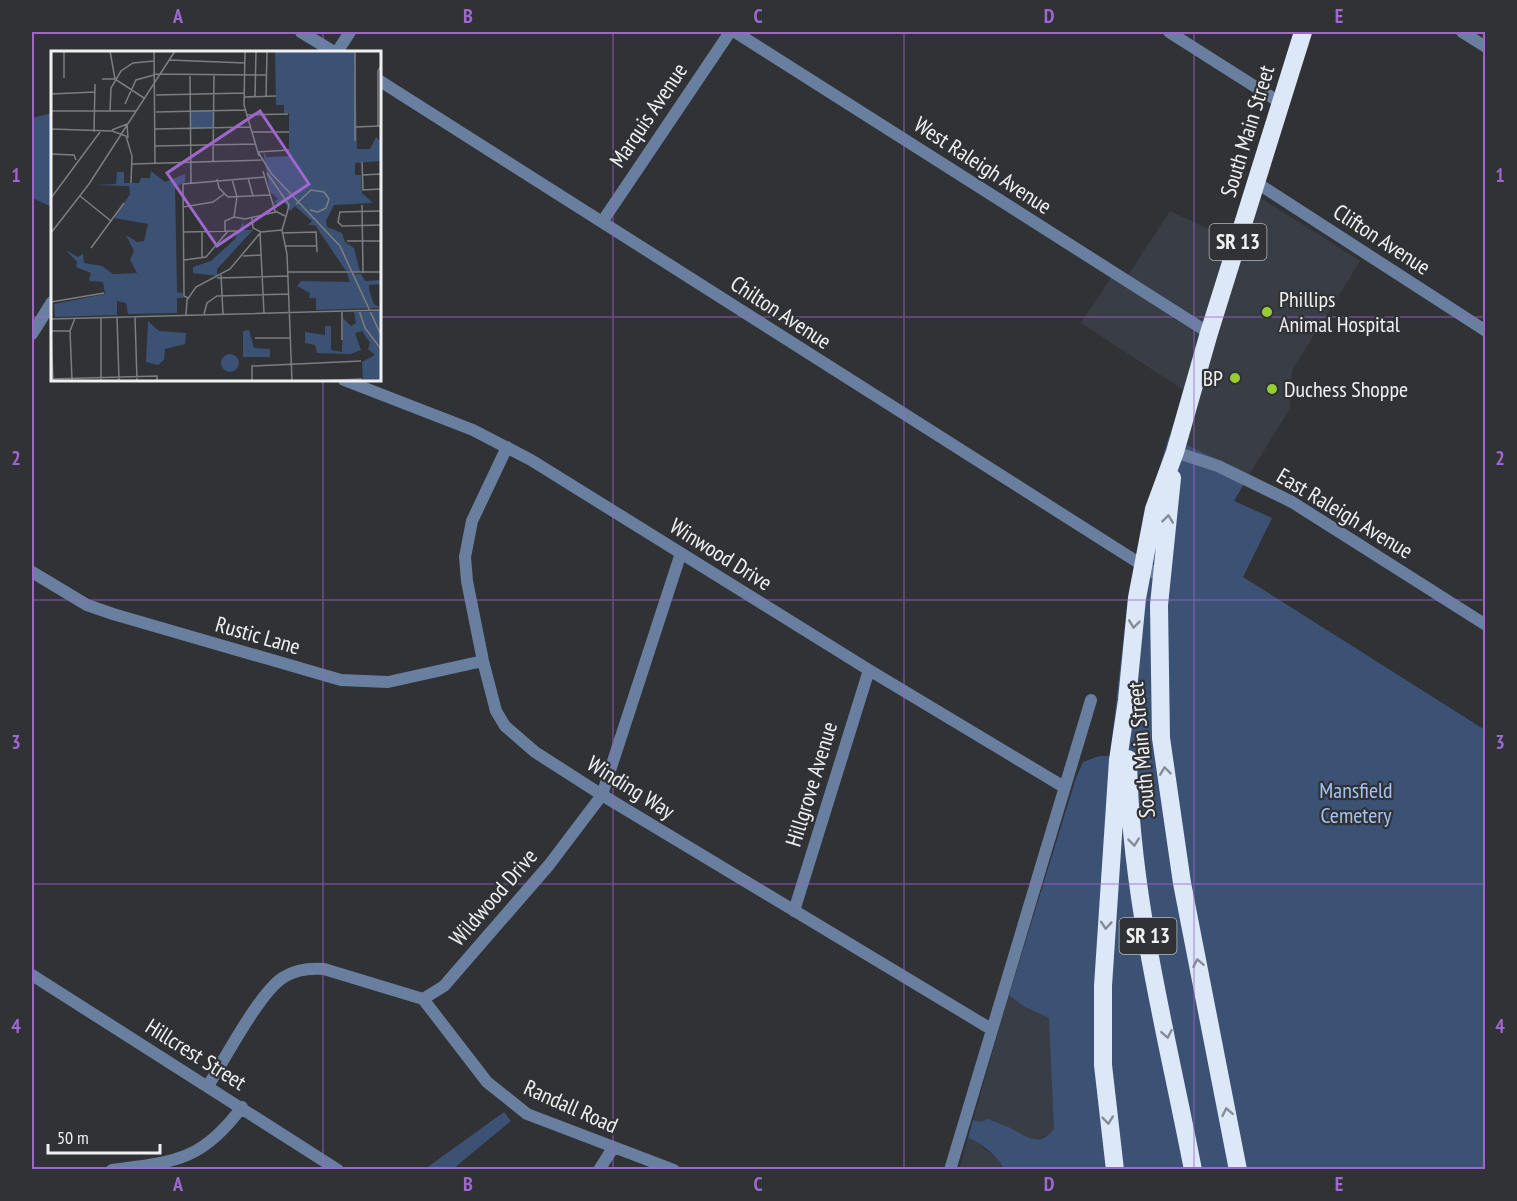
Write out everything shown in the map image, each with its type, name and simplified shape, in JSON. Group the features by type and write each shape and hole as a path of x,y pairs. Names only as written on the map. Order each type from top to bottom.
{"highway":[{"name":"South Main Street","path":"1127,700 1132,635 1154,509 1175,452 1209,333 1303,32"},
{"name":"South Main Street","path":"1175,452 1161,577 1157,638 1162,748 1182,883 1238,1170"},
{"path":"1115,1170 1103,1065 1102,986 1117,776 1127,700"},
{"name":"SR 13","path":"1127,700 1130,802 1139,882 1193,1170"}],"street":[{"path":"301,32 334,51"},
{"path":"337,51 350,32"},
{"name":"Marquis Avenue","path":"602,222 730,32"},
{"name":"West Raleigh Avenue","path":"735,32 1209,333"},
{"path":"1169,32 1281,103"},
{"path":"1462,32 1485,47"},
{"name":"Chilton Avenue","path":"381,82 1161,577"},
{"name":"Clifton Avenue","path":"1257,183 1485,331"},
{"path":"32,334 51,304"},
{"name":"Winwood Drive","path":"347,381 444,418 507,447 1064,788"},
{"name":"Winding Way","path":"507,447 481,501 466,541 467,581 483,661 496,711 505,726 535,752 602,795 991,1029"},
{"name":"East Raleigh Avenue","path":"1175,452 1218,466 1275,492 1485,625"},
{"name":"Wildwood Drive","path":"423,999 444,986 549,865 602,795 681,553"},
{"name":"Rustic Lane","path":"32,572 72,597 113,614 341,680 388,682 483,661"},
{"name":"Hillgrove Avenue","path":"794,911 869,670"},
{"name":"South Main Street","path":"950,1170 1091,700"},
{"path":"208,1086 274,984 298,971 311,968 340,972 423,999"},
{"name":"Hillcrest Street","path":"32,975 338,1170"},
{"name":"Randall Road","path":"423,999 475,1069 498,1093 527,1114 674,1170"},
{"path":"112,1170 165,1162 191,1153 214,1140 242,1107"},
{"path":"599,1170 613,1148"}],"shaded area":[{"path":"1250,191 1360,261 1292,370 1290,408 1249,475 1169,436 1185,391 1081,323 1113,275 1124,281 1170,211 1234,241"},
{"path":"1009,995 1023,1006 1049,1018 1052,1029 1054,1129 1049,1135 1035,1140 1026,1139 1015,1131 973,1120"},
{"path":"968,1138 976,1140 998,1158 1004,1169 959,1170"}],"green space":[{"path":"51,113 51,207 32,198 32,118"},
{"name":"Mansfield Cemetery","path":"1169,436 1249,475 1234,501 1272,518 1243,577 1485,730 1485,1169 1004,1169 989,1151 968,1138 973,1120 981,1122 988,1119 1031,1139 1045,1137 1054,1129 1049,1018 1023,1006 1009,995 1076,778 1083,762 1099,756 1110,756 1129,590 1146,512"},
{"path":"504,1112 511,1121 453,1169 425,1169"}],"place":[{"name":"Phillips Animal Hospital","path":"1267,312"},
{"name":"BP","path":"1235,378"},
{"name":"Duchess Shoppe","path":"1272,389"}]}
